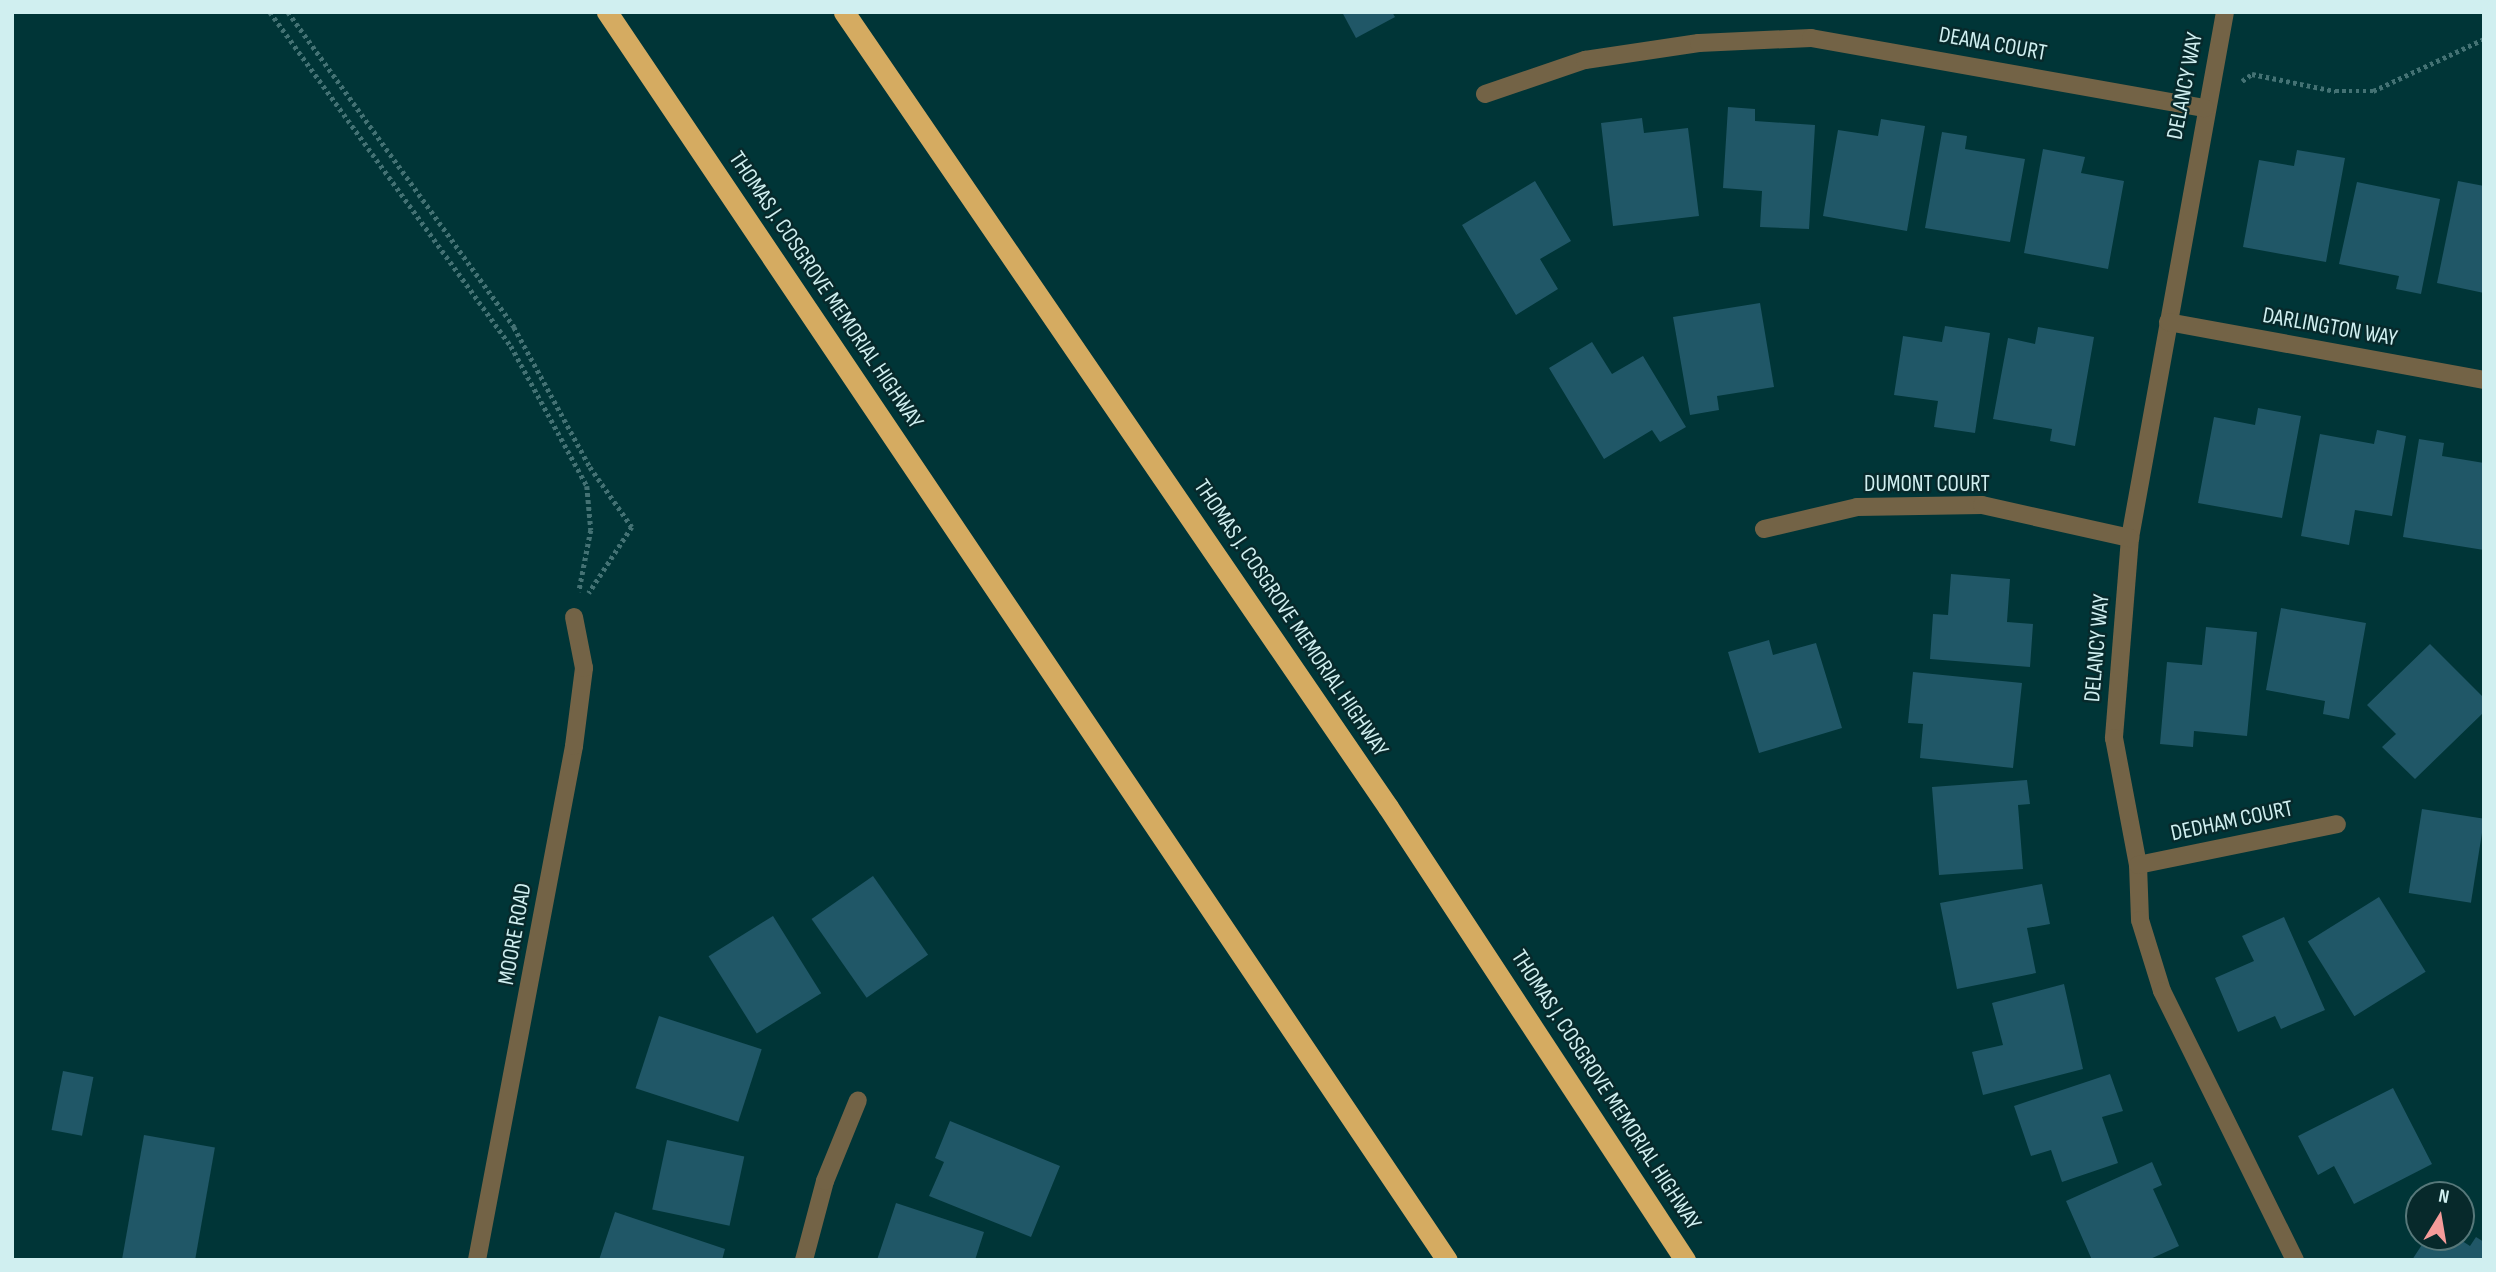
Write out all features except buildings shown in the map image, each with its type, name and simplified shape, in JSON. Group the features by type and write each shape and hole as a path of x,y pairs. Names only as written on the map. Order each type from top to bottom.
{"highway":[{"name":"THOMAS J. COSGROVE MEMORIAL HIGHWAY","path":"607,12 1447,1260"},
{"name":"THOMAS J. COSGROVE MEMORIAL HIGHWAY","path":"844,12 1388,807 1685,1260"}],"street":[{"name":"DELANCY WAY","path":"2225,12 2205,108 2130,538 2114,738 2138,865 2140,920 2162,991 2295,1260"},
{"name":"DEANA COURT","path":"1485,94 1585,60 1699,43 1811,38 2205,108"},
{"name":"DARLINGTON WAY","path":"2168,323 2484,380"},
{"name":"DUMONT COURT","path":"1764,529 1857,507 1982,505 2130,538"},
{"name":"MOORE ROAD","path":"477,1260 574,746 584,668 574,617"},
{"name":"DEDHAM COURT","path":"2138,865 2337,824"},
{"path":"804,1260 825,1181 858,1100"}],"path":[{"path":"270,12 511,346 587,486 591,530 574,617"},
{"path":"288,12 514,327 590,467 632,527 574,617"},
{"path":"2205,108 2252,74 2335,90 2373,91 2484,39"}]}
